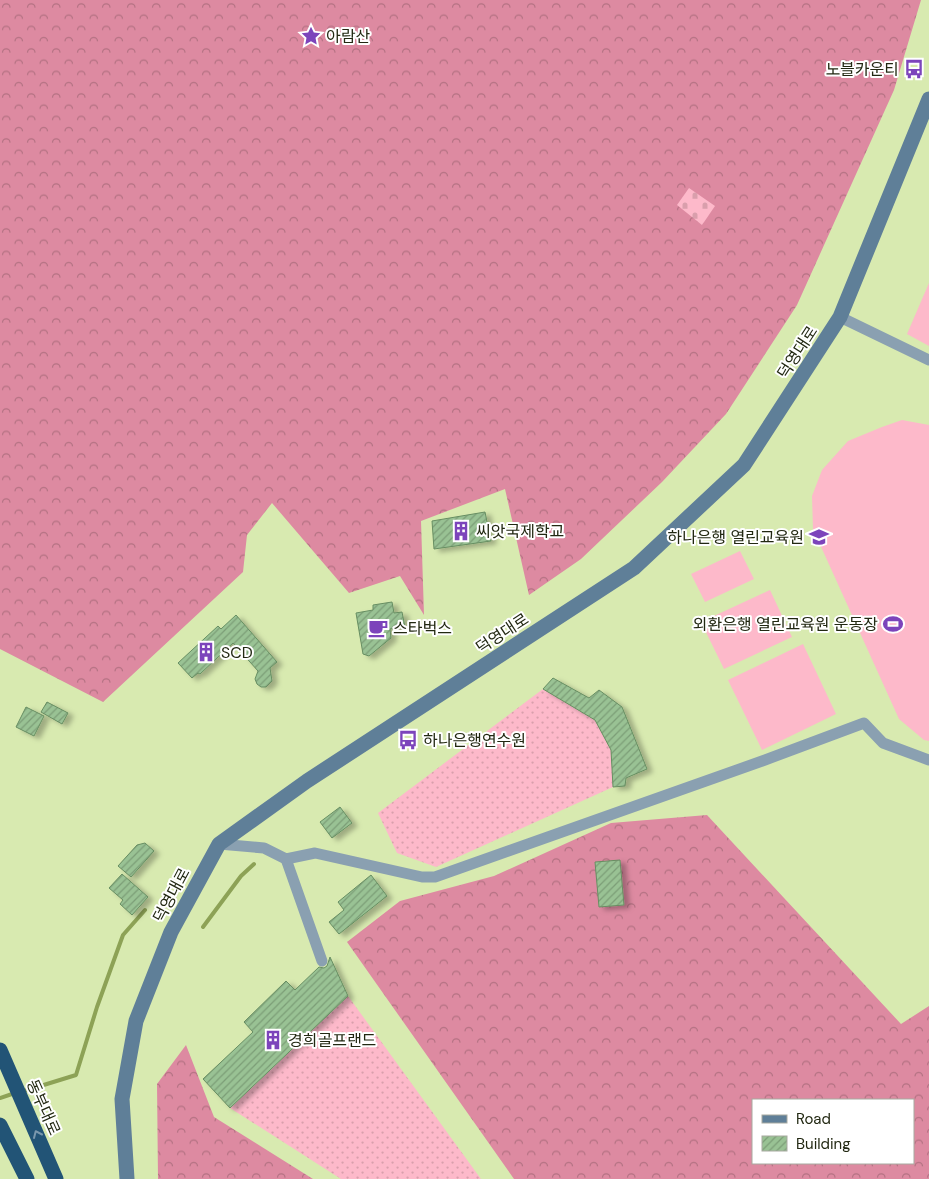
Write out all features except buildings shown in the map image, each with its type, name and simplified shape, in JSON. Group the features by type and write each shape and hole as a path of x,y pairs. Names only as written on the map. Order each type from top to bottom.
{"highway":[{"name":"동부대로","path":"0,1050 56,1179"},
{"path":"0,1125 27,1179"}],"main road":[{"name":"덕영대로","path":"126,1179 122,1099 136,1021 171,932 219,844 307,781 634,568 744,465 840,317 929,99"}],"street":[{"path":"840,317 929,360"},
{"path":"219,844 264,848 286,859 315,853 422,877 434,877 864,723 884,743 929,760"},
{"path":"286,859 322,961"}],"green space":[{"path":"0,0 921,0 894,90 797,305 726,414 662,482 581,559 529,595 505,489 421,521 424,615 400,576 349,593 272,503 247,535 243,572 103,702 0,649"},
{"path":"689,188 715,206 702,225 677,205"},
{"path":"929,283 929,346 907,334"},
{"name":"외환은행 열린교육원 운동장","path":"902,420 929,425 929,741 924,740 899,719 813,529 812,496 822,470 848,441"},
{"path":"740,551 754,579 705,602 691,574"},
{"path":"770,590 792,637 724,669 701,622"},
{"path":"803,644 836,714 762,750 728,680"},
{"path":"543,689 595,720 611,750 613,787 436,867 397,853 378,813"},
{"path":"707,815 901,1024 929,1006 929,1179 514,1179 347,942 400,901 494,876 611,823"},
{"name":"경희골프랜드","path":"348,996 481,1179 341,1179 230,1108"},
{"path":"186,1045 214,1117 313,1179 158,1179 157,1084"}],"waterway":[{"path":"203,927 241,876 254,864"},
{"path":"21,1092 76,1075 97,1007 123,935 145,910"},
{"path":"0,1098 15,1093"}],"place":[{"name":"아람산","path":"311,36"},
{"name":"노블카운티","path":"914,69"},
{"name":"씨앗국제학교","path":"461,531"},
{"name":"하나은행 열린교육원","path":"819,537"},
{"name":"외환은행 열린교육원 운동장","path":"893,624"},
{"name":"스타벅스","path":"378,628"},
{"name":"SCD","path":"206,652"},
{"name":"하나은행연수원","path":"408,740"},
{"name":"경희골프랜드","path":"273,1040"}]}
